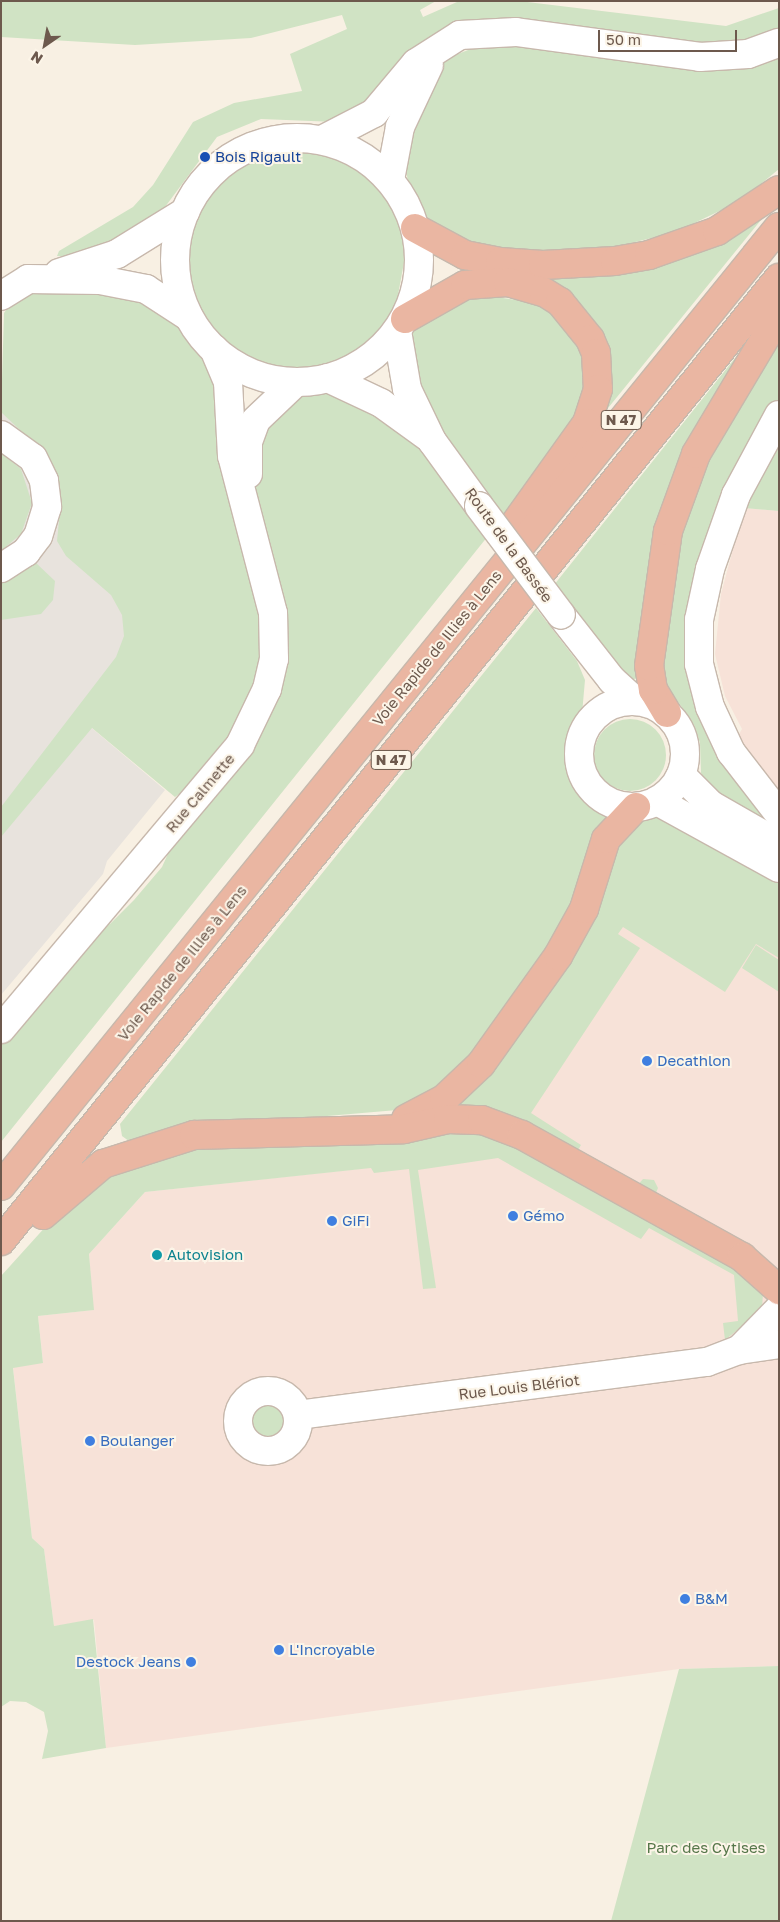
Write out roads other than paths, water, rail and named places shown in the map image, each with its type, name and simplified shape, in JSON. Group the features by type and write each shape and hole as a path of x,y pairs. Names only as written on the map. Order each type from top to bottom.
{"highway":[{"path":"415,228 465,255 500,262 615,261 649,255 717,231 779,190"},
{"name":"Voie Rapide de Illies à Lens","path":"1,1186 779,227"},
{"name":"N 47","path":"1,1241 779,278"},
{"path":"401,325 464,285 515,284 560,302 577,318 596,354 598,389 587,423 476,575 464,614"},
{"path":"667,713 653,690 649,666 668,531 696,454 779,315"},
{"path":"381,1127 444,1099 481,1064 571,935 594,882 606,839 646,804"},
{"path":"1,1249 28,1230 77,1182 126,1154 194,1136 381,1127 404,1129 448,1119 498,1124 742,1257 779,1290"}],"street":[{"path":"322,140 374,113 416,63 460,35 488,30 700,57 748,54 779,43"},
{"path":"390,180 400,127 421,78 442,46"},
{"path":"47,277 146,289 189,317 214,349 252,373 296,382 328,378 367,360 401,325 418,278 415,228 390,180 358,154 322,140 268,141 233,156 205,179 185,212 177,240 176,271 189,317"},
{"path":"1,296 14,285 47,277 117,254 185,212"},
{"name":"Route de la Bassée","path":"401,325 407,389 432,441 586,650 634,700"},
{"name":"Rue Calmette","path":"1,1029 223,766 259,714 275,639 248,510 232,456 228,382 214,349"},
{"name":"Route de la Bassée","path":"328,378 381,403 432,441"},
{"name":"Rue Calmette","path":"248,510 248,442 256,420 296,382"},
{"path":"779,415 736,495 710,568 699,620 699,664 710,707 731,752 779,814"},
{"path":"1,435 33,458 44,481 47,507 38,536 26,552 1,568"},
{"name":"Route de la Bassée","path":"586,650 594,674 590,720"},
{"path":"646,804 681,775 684,742 667,713 634,700 602,709 590,720 578,750 586,782 611,803 646,804 779,868"},
{"path":"681,775 711,805 779,844"},
{"name":"Rue Louis Blériot","path":"739,1350 779,1309"},
{"name":"Rue Louis Blériot","path":"298,1415 707,1362 739,1350 779,1344"}],"place":[{"name":"Bois Rigault","path":"205,157"},
{"name":"Decathlon","path":"647,1061"},
{"name":"Gémo","path":"513,1216"},
{"name":"GiFi","path":"332,1221"},
{"name":"Autovision","path":"157,1255"},
{"name":"Boulanger","path":"90,1441"},
{"name":"B&M","path":"685,1599"},
{"name":"L'Incroyable","path":"279,1650"},
{"name":"Destock Jeans","path":"191,1662"}],"park label":[{"name":"Parc des Cytises","path":"706,1848"}]}
